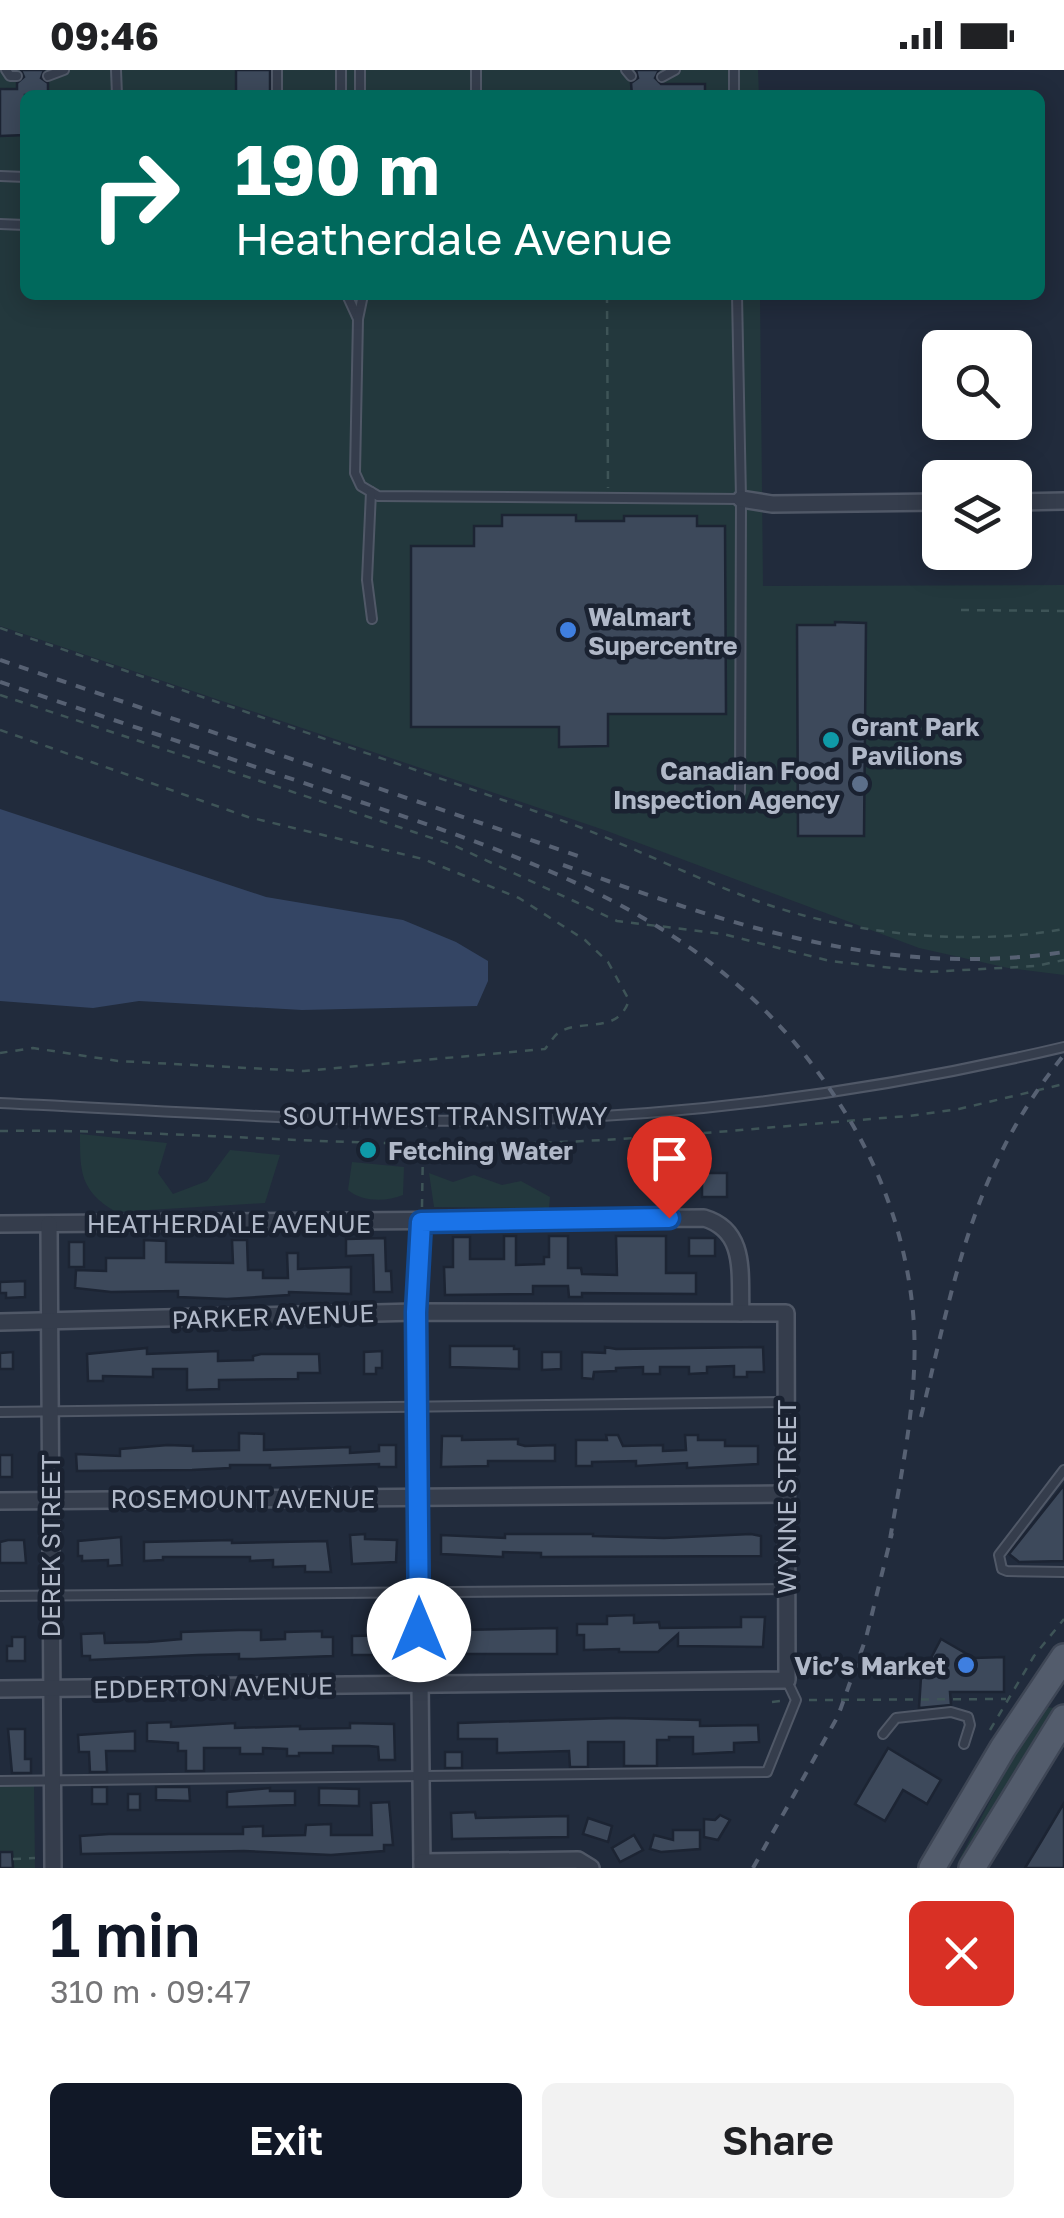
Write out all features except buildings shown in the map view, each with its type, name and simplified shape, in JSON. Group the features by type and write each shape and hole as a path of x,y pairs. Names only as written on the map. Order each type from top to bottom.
{"main road":[{"path":"932,1868 1060,1669"},
{"path":"972,1868 1064,1718"}],"street":[{"path":"741,499 772,504 922,502"},
{"path":"1032,502 1064,501"},
{"name":"HEATHERDALE AVENUE","path":"0,1224 704,1218 723,1226 738,1247 741,1314"},
{"path":"421,1222 416,1312 422,1865 578,1860 591,1868"},
{"name":"DEREK STREET","path":"49,1224 52,1868"},
{"name":"PARKER AVENUE","path":"0,1322 416,1312 786,1314"},
{"name":"WYNNE STREET","path":"786,1314 787,1680"},
{"name":"ROSEMOUNT AVENUE","path":"0,1500 786,1494"},
{"name":"EDDERTON AVENUE","path":"0,1689 787,1680"}],"lane":[{"path":"6,70 10,76 17,76"},
{"path":"48,76 64,70"},
{"path":"662,76 675,70"},
{"path":"350,300 358,319"},
{"path":"362,300 358,319 355,472 361,486 378,496 741,499"},
{"path":"737,300 740,792"},
{"path":"371,492 366,580 372,619"},
{"name":"SOUTHWEST TRANSITWAY","path":"0,1103 434,1120 600,1116 838,1092 944,1074 1064,1047"},
{"path":"0,1412 786,1402"},
{"path":"1064,1470 999,1555 1002,1569 1008,1571 1064,1572"},
{"path":"0,1596 786,1589"},
{"path":"0,1782 767,1772 796,1700 787,1680"},
{"path":"882,1734 896,1718 952,1712 968,1718 964,1744"}],"path":[{"path":"607,300 608,499"},
{"path":"960,610 1064,611"},
{"path":"0,628 599,833 757,901 847,926 929,935 1032,935 1064,929"},
{"path":"0,695 453,845 616,921 722,934 830,960 928,972 1036,966 1064,960"},
{"path":"0,730 248,816 422,858 520,898 585,940 608,962 629,1000 626,1010 614,1021 564,1030 545,1049 384,1064 274,1070 97,1059 59,1049 33,1048 0,1054"},
{"path":"421,1222 423,1144"},
{"path":"990,1730 1034,1656 1064,1619"},
{"path":"772,1702 1008,1699"},
{"path":"18,1868 15,1859 34,1858"}],"green space":[{"path":"0,70 758,70 759,90 20,90 20,300 760,300 763,586 1064,585 1064,975 1008,968 919,948 607,831 0,626"},
{"path":"80,1134 167,1143 158,1173 173,1194 207,1181 230,1150 280,1155 265,1203 116,1212 95,1196 84,1179"},
{"path":"352,1162 404,1167 403,1195 374,1200 354,1194 348,1190"},
{"path":"429,1173 453,1182 474,1175 502,1185 521,1181 550,1197 549,1208 434,1207"},
{"path":"1043,1707 1056,1708 961,1864 958,1862"},
{"path":"0,1781 34,1781 35,1868 0,1868"}],"water":[{"path":"0,809 266,897 403,920 456,942 488,961 488,981 477,1006 302,1010 139,1001 93,1008 0,1001"}],"railway":[{"path":"0,660 587,859"},
{"path":"0,682 406,817 549,871 617,903 680,941 739,986 793,1041 841,1106 880,1179 898,1231 910,1284 915,1341 909,1429 889,1545"},
{"path":"563,865 747,926 871,952 934,958 1064,952"},
{"path":"921,1417 957,1272 987,1183 1033,1097 1064,1055"},
{"path":"753,1868 838,1716 866,1638 892,1533"}],"place":[{"name":"Walmart Supercentre","path":"568,630"},
{"name":"Grant Park Pavilions","path":"831,740"},
{"name":"Canadian Food Inspection Agency","path":"860,784"},
{"name":"Fetching Water","path":"368,1150"},
{"name":"Vic’s Market","path":"966,1665"}],"route":[{"path":"419,1630 416,1312 421,1222 669,1218"}]}
